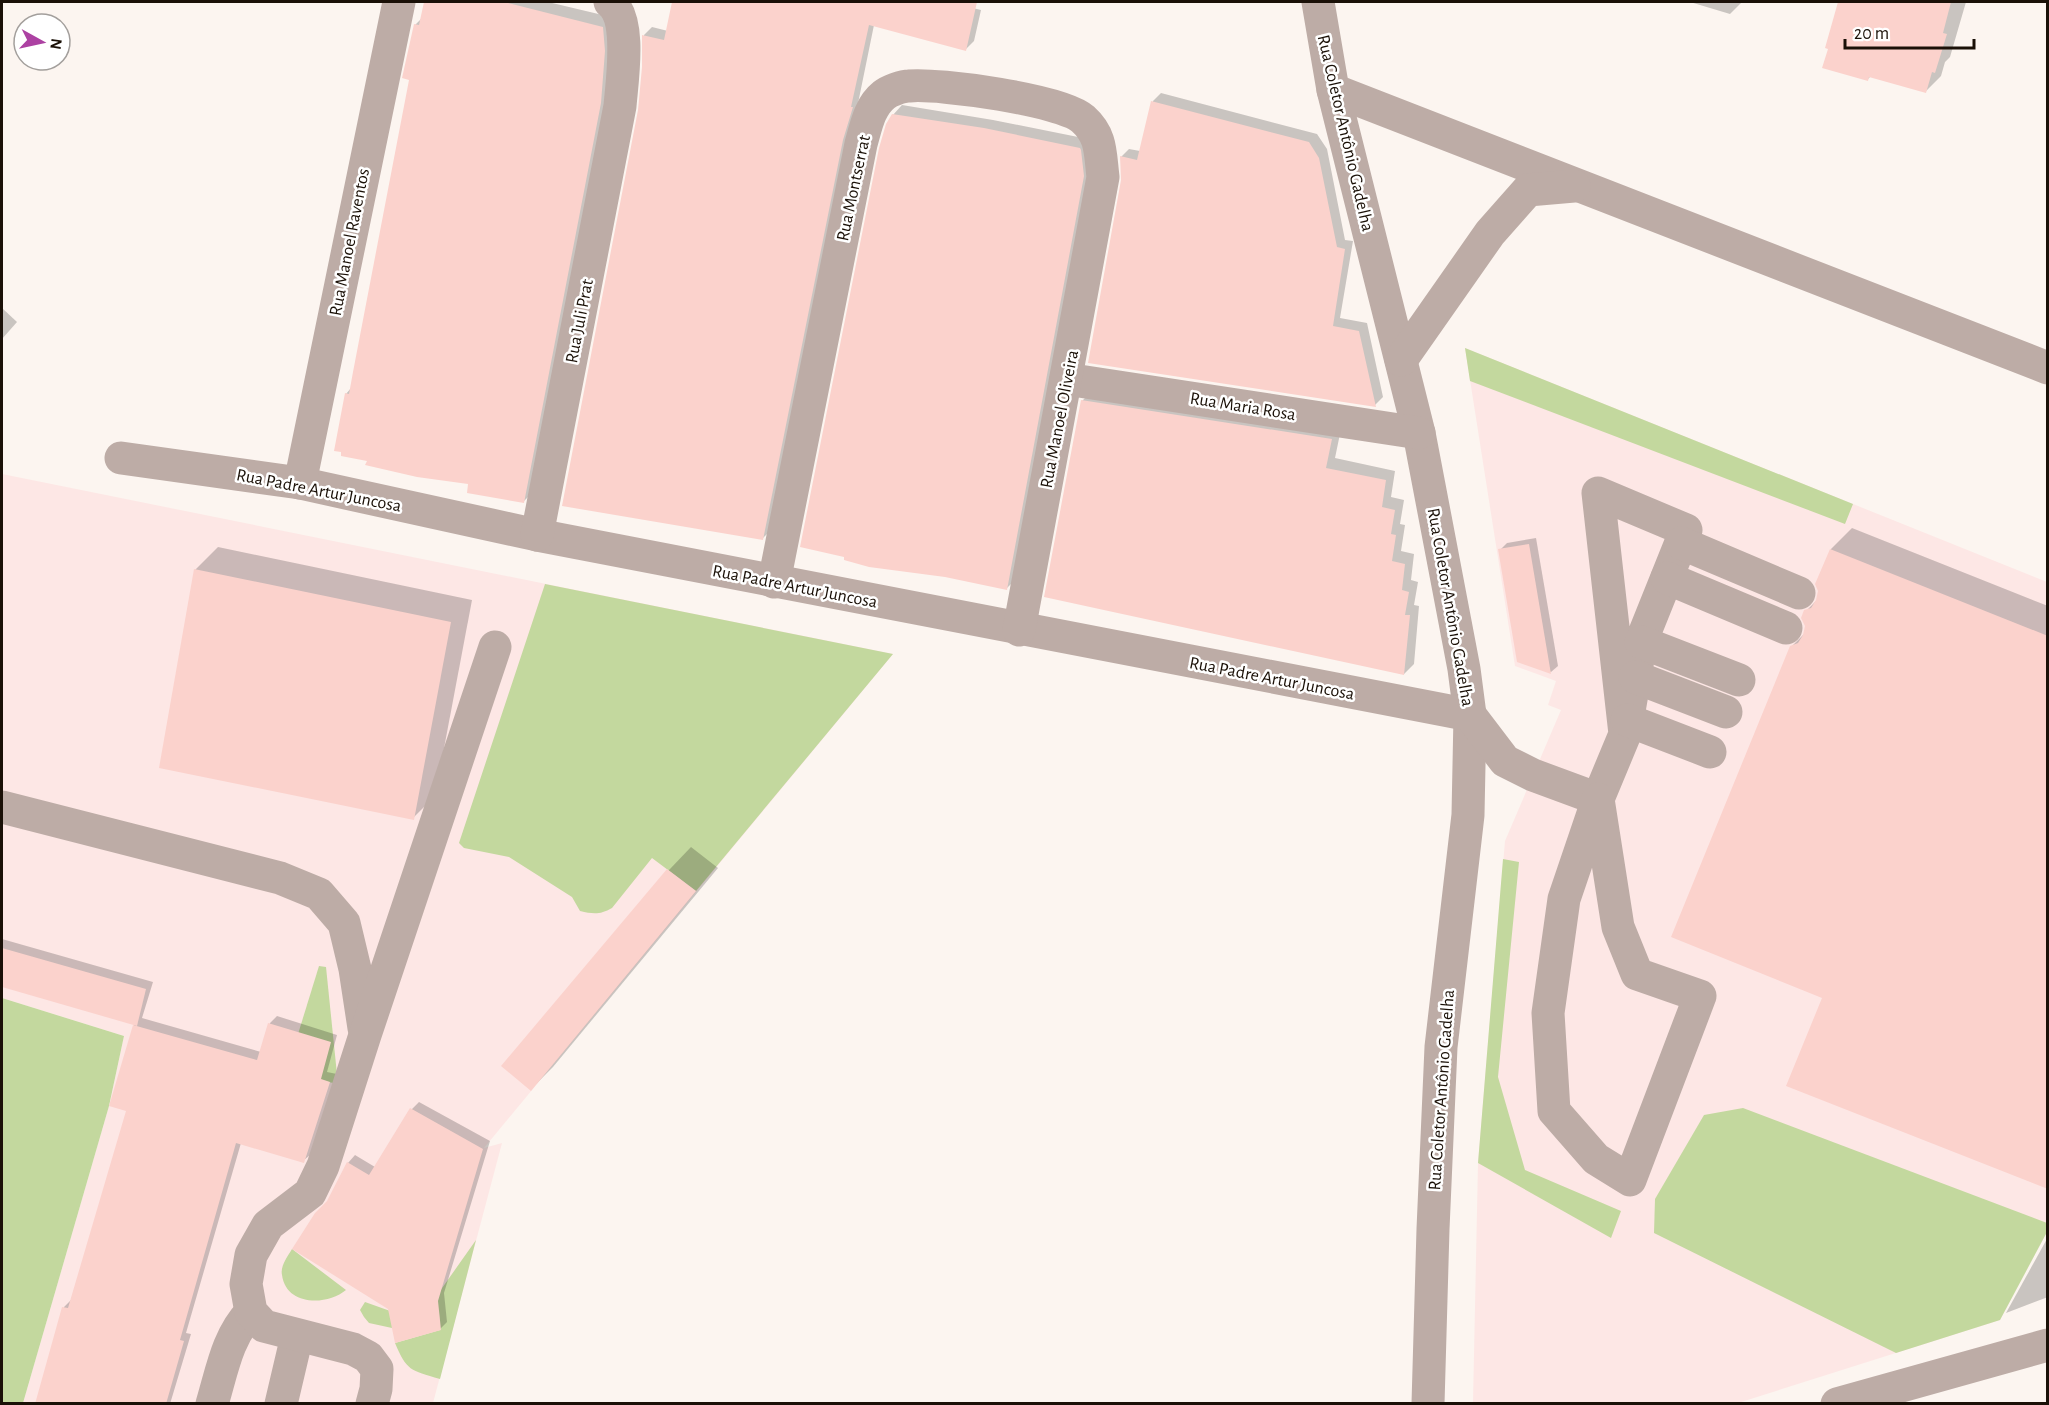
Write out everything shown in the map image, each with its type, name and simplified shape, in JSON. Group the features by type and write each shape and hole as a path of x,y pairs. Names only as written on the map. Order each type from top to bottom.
{"street":[{"name":"Rua Manoel Raventos","path":"300,483 399,2"},
{"name":"Rua Juli Prat","path":"537,535 620,106 625,44 617,7 610,2"},
{"name":"Rua Coletor Antônio Gadelha","path":"1318,2 1333,90 1419,433 1464,669 1470,715 1468,815 1441,1047 1428,1404"},
{"name":"Rua Montserrat","path":"774,582 861,144 870,113 884,95 907,86 937,86 1056,105 1082,118 1098,137 1104,177 1098,208"},
{"path":"1333,90 2048,368"},
{"path":"1401,360 1490,233 1528,190 1579,185"},
{"name":"Rua Manoel Oliveira","path":"1019,630 1098,208"},
{"name":"Rua Maria Rosa","path":"1066,379 1419,433"},
{"name":"Rua Padre Artur Juncosa","path":"121,458 300,483 537,535 774,582 1470,715"},
{"path":"1598,799 1618,927 1638,974 1700,996 1630,1180 1596,1159 1554,1111 1548,1013 1564,899 1598,799 1626,727 1641,642 1686,530 1598,493 1626,727"},
{"path":"1681,543 1799,593"},
{"path":"1667,578 1786,628"},
{"path":"1641,642 1739,680"},
{"path":"372,1404 376,1389 376,1369 368,1357 353,1349 264,1326 251,1312 246,1284 251,1255 268,1225 310,1192 319,1175 495,647"},
{"path":"1635,677 1726,712"},
{"path":"1470,715 1505,761 1533,775 1598,799"},
{"path":"1626,727 1710,752"},
{"path":"2,807 280,878 319,894 344,923 356,969 365,1035"},
{"path":"212,1404 231,1340 240,1324 251,1312"},
{"path":"281,1404 297,1336"},
{"path":"1837,1404 2048,1345"}],"shaded area":[{"path":"1465,348 2047,582 2047,1232 2000,1320 1738,1403 1473,1403 1478,1163 1505,841 1561,710 1548,705 1556,681 1515,666"},
{"path":"2,474 893,654 484,1148 502,1143 433,1403 23,1403 109,1106 124,1036 2,998"}],"green space":[{"path":"1465,348 1853,504 1845,524 1470,381"},
{"path":"545,584 893,654 696,891 652,858 612,908 600,913 580,911 572,897 509,857 464,848 459,843"},
{"path":"1503,859 1519,862 1498,1077 1525,1170 1621,1211 1611,1238 1478,1163"},
{"path":"319,966 326,967 338,1084 286,1073"},
{"path":"2,998 124,1036 109,1106 23,1403 2,1404"},
{"path":"1743,1108 2047,1223 2047,1232 2000,1320 1896,1353 1654,1233 1655,1199 1704,1115"},
{"path":"476,1240 440,1379 416,1371 403,1359 395,1343 440,1330 439,1313 392,1328 369,1323 360,1310 365,1302 393,1312 440,1291"},
{"path":"292,1249 346,1290 329,1299 318,1300 299,1298 291,1293 285,1285 282,1268"}],"building":[{"path":"424,2 504,2 603,27 605,51 601,103 524,503 467,493 468,484 417,477 365,465 367,461 341,456 341,452 334,451 345,393 349,394 409,80 402,78 414,24 419,25"},
{"path":"672,2 977,2 966,51 869,25 851,107 853,107 843,140 763,540 562,506 638,110 642,35 664,40"},
{"path":"1838,2 1951,2 1943,33 1947,34 1926,93 1869,77 1868,81 1822,68"},
{"path":"1151,101 1309,142 1319,158 1337,247 1345,249 1333,326 1359,331 1376,407 1088,363 1121,180 1120,156 1137,160"},
{"path":"892,114 984,128 1081,150 1084,176 1007,590 945,577 869,567 844,560 844,557 800,547 879,148 886,124"},
{"path":"1081,400 1332,439 1326,468 1386,480 1382,507 1395,510 1391,534 1396,535 1392,561 1405,564 1402,590 1409,592 1405,615 1410,615 1404,675 1044,597"},
{"path":"1529,544 1551,674 1517,662 1498,549"},
{"path":"1830,549 2048,636 2048,1189 1786,1086 1822,998 1671,937 1790,646 1798,643 1803,635 1805,626 1801,618 1804,610 1811,608 1816,600 1818,591 1815,584"},
{"path":"194,569 451,622 414,820 159,768"},
{"path":"667,869 696,891 531,1091 501,1066"},
{"path":"2,948 146,989 137,1026 2,987"},
{"path":"268,1023 331,1042 321,1079 330,1082 304,1163 236,1143 180,1340 184,1341 166,1404 35,1404 62,1307 68,1308 126,1111 109,1106 133,1025 257,1060"},
{"path":"410,1108 483,1149 438,1301 441,1330 395,1343 388,1309 292,1249 315,1213 327,1201 347,1162 369,1175"}]}
